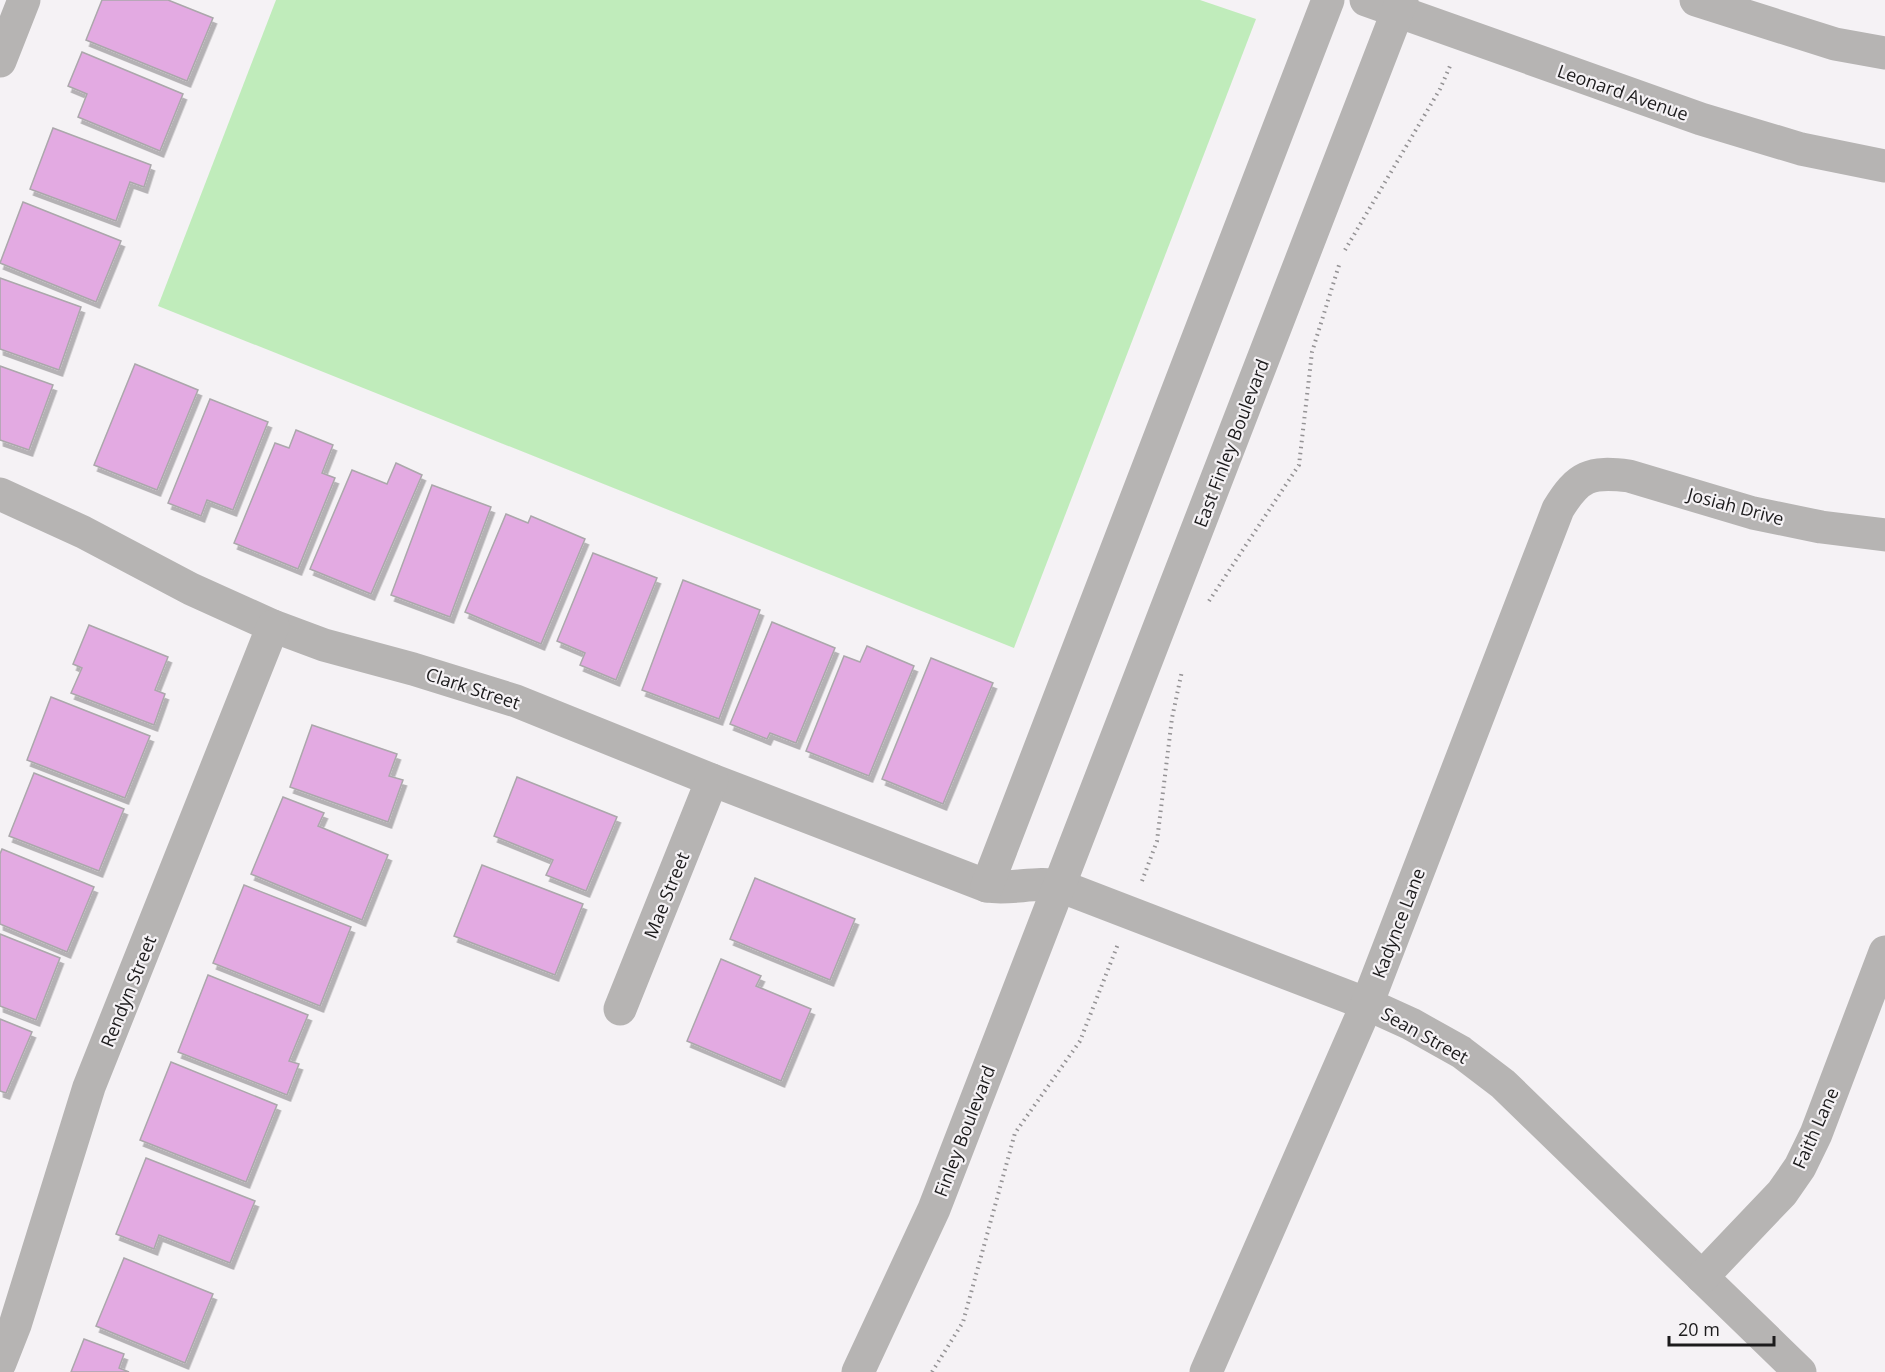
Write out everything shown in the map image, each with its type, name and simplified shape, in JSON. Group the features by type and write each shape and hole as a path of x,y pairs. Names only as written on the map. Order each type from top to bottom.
{"street":[{"path":"0,61 24,0"},
{"path":"987,886 1328,0"},
{"name":"Leonard Avenue","path":"1366,0 1400,6 1701,119 1801,149 1885,166"},
{"path":"1696,0 1835,44 1885,53"},
{"name":"East Finley Boulevard","path":"1060,886 1400,6"},
{"name":"Josiah Drive","path":"1588,477 1609,473 1629,476 1754,513 1821,527 1885,535"},
{"name":"Kadynce Lane","path":"1206,1372 1367,1004 1558,509 1570,489 1588,477"},
{"name":"Clark Street","path":"0,494 83,532 191,589 273,626 324,645 413,669 516,701 952,873"},
{"name":"Rendyn Street","path":"0,1363 15,1325 89,1087 273,626"},
{"name":"Mae Street","path":"620,1009 712,780"},
{"name":"Sean Street","path":"952,873 998,888 1048,883 1060,886 1367,1004 1411,1024 1461,1052 1503,1084 1800,1372"},
{"name":"Finley Boulevard","path":"858,1372 934,1209 1060,886"},
{"name":"Faith Lane","path":"1702,1277 1782,1193 1800,1167 1816,1134 1885,952"}],"path":[{"path":"1204,607 1299,465 1312,352 1344,252 1440,89"},
{"path":"932,1372 963,1322 1015,1133 1080,1041 1157,842 1172,718 1184,661"}],"green space":[{"path":"276,0 1200,0 1256,19 1014,648 158,306"}],"building":[{"path":"102,0 168,0 213,18 187,81 86,40"},
{"path":"82,52 183,94 160,151 78,117 87,94 68,86"},
{"path":"53,128 151,165 144,187 130,182 116,221 30,189"},
{"path":"23,202 121,241 96,302 0,263"},
{"path":"0,278 81,307 59,370 0,349"},
{"path":"135,364 198,390 157,490 94,465"},
{"path":"0,366 53,385 29,450 0,440"},
{"path":"210,399 268,422 233,510 207,500 201,516 168,503"},
{"path":"296,430 333,445 322,473 335,478 298,569 234,543 275,443 289,448"},
{"path":"396,463 422,475 371,594 310,569 352,470 387,484"},
{"path":"432,485 491,507 450,617 391,595"},
{"path":"506,514 528,523 531,516 585,539 541,644 465,612"},
{"path":"593,553 657,578 616,680 580,665 585,653 557,641"},
{"path":"683,580 760,610 719,719 642,690"},
{"path":"772,622 835,648 796,743 770,733 767,739 730,724"},
{"path":"89,625 168,657 155,690 165,694 154,725 71,693 82,668 73,664"},
{"path":"867,646 914,666 869,776 806,751 844,656 860,662"},
{"path":"931,658 993,683 943,804 882,779"},
{"path":"51,697 150,736 125,798 27,760"},
{"path":"312,725 397,754 389,776 403,780 388,822 290,787"},
{"path":"34,773 124,809 99,871 9,836"},
{"path":"517,777 617,817 586,891 546,875 553,860 494,836"},
{"path":"283,797 324,813 318,826 388,855 362,920 251,874"},
{"path":"2,849 94,887 67,952 0,924 0,854"},
{"path":"482,865 583,904 555,975 454,936"},
{"path":"755,878 855,919 830,980 730,939"},
{"path":"244,885 351,927 320,1006 213,963"},
{"path":"0,934 60,958 36,1020 0,1006"},
{"path":"721,959 761,976 756,986 811,1009 781,1081 687,1041"},
{"path":"208,975 308,1015 289,1061 299,1064 287,1095 178,1052"},
{"path":"0,1019 32,1032 6,1093 0,1091"},
{"path":"171,1062 277,1105 246,1182 140,1140"},
{"path":"146,1158 255,1201 230,1263 159,1235 154,1249 116,1234"},
{"path":"124,1258 213,1294 185,1363 96,1326"},
{"path":"84,1339 124,1354 119,1368 129,1372 71,1372"}]}
